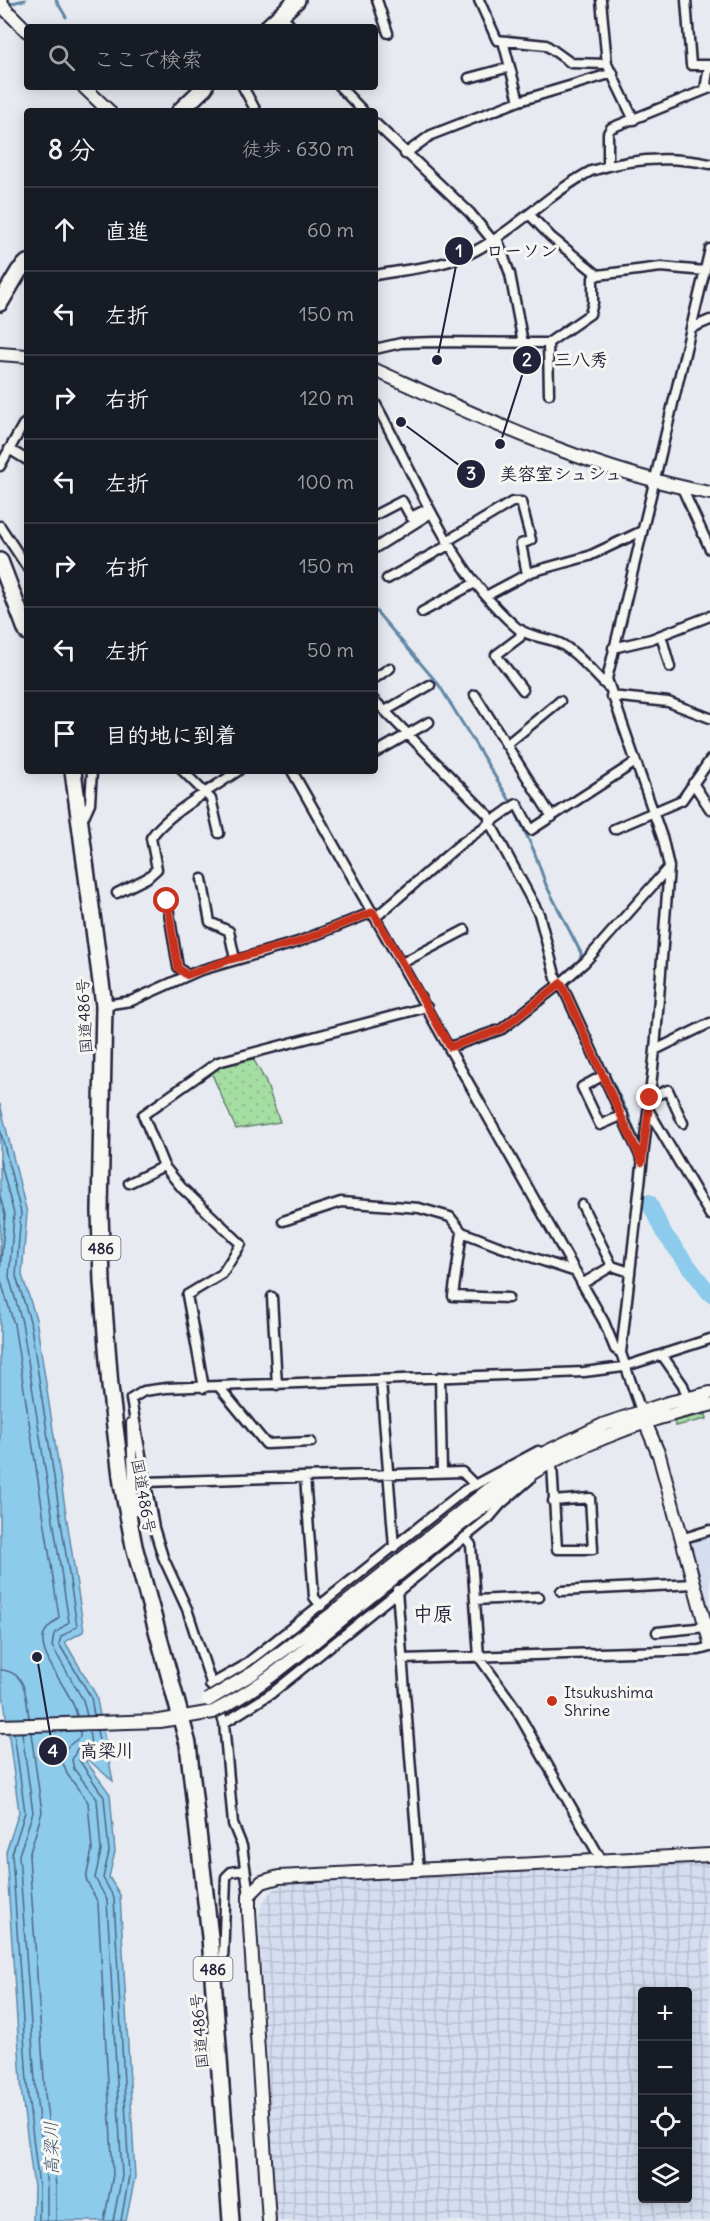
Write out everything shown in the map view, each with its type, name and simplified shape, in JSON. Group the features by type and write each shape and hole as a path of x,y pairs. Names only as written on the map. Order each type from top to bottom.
{"highway":[{"path":"287,21 297,0"},
{"path":"183,108 202,90"},
{"path":"0,303 24,266"},
{"path":"0,561 24,624"},
{"name":"国道486号","path":"73,774 104,1005 102,1282 114,1419 122,1484 134,1546 183,1718 191,1764 213,1974 231,2221"}],"street":[{"path":"0,0 6,10 24,28"},
{"path":"377,0 388,33"},
{"path":"479,0 495,37 503,41 546,45 571,63 607,64"},
{"path":"601,0 607,64 634,120"},
{"path":"608,166 608,133 611,128 708,89 709,64 691,65 686,0"},
{"path":"503,41 519,101"},
{"path":"469,78 510,67"},
{"path":"405,154 431,135 519,101 613,73"},
{"path":"87,90 106,108"},
{"path":"245,90 254,108"},
{"path":"343,90 360,108"},
{"path":"378,126 470,213 495,240 510,274 523,343"},
{"path":"378,274 452,260 495,240 578,178 608,166 675,159 710,164"},
{"path":"530,214 551,237 598,275"},
{"path":"607,686 613,648 710,249"},
{"path":"378,348 412,342 548,343 590,314 593,303 593,278 598,275 662,267 705,271"},
{"path":"692,328 710,320"},
{"path":"548,343 549,394"},
{"path":"0,346 14,356"},
{"path":"0,354 24,356"},
{"path":"0,362 24,363"},
{"path":"378,371 579,458 654,482 710,493"},
{"path":"378,410 448,543 475,583 521,630 561,643 607,686 652,811 669,867 650,1098 621,1353 623,1367 659,1455 681,1539 706,1618 710,1642"},
{"path":"0,466 24,424"},
{"path":"9,449 24,458"},
{"path":"682,488 710,549"},
{"path":"378,513 402,501 411,517 430,510"},
{"path":"387,579 512,501 521,502 531,540 521,544 528,574"},
{"path":"378,546 430,510"},
{"path":"0,526 24,562"},
{"path":"486,596 528,574 589,556 642,531"},
{"path":"422,612 475,583"},
{"path":"613,648 662,635 710,616"},
{"path":"521,630 520,637 496,655 523,690"},
{"path":"662,635 670,667"},
{"path":"378,676 390,668"},
{"path":"385,711 430,685"},
{"path":"475,695 552,817"},
{"path":"611,696 668,702 710,718"},
{"path":"506,745 560,701"},
{"path":"378,704 491,820 539,914 559,985 623,1115 642,1162"},
{"path":"378,751 429,722"},
{"path":"614,829 682,800 710,760"},
{"path":"104,1005 131,1001 187,975 235,958 290,945 374,914 491,820 517,804 531,830 634,763"},
{"path":"81,824 90,803 92,774"},
{"path":"186,774 211,799 219,833"},
{"path":"117,893 147,878 157,869 152,835 205,793 234,774"},
{"path":"294,774 576,1272 615,1349 621,1353"},
{"path":"693,783 710,808"},
{"path":"450,1047 502,1029 559,985 585,962 669,867"},
{"path":"202,879 210,922 229,931 235,958"},
{"path":"167,901 178,968 187,975"},
{"path":"402,963 465,930"},
{"path":"204,1388 187,1295 222,1274 241,1244 182,1188 164,1166 143,1115 218,1062 427,1006"},
{"path":"654,1050 710,1023"},
{"path":"604,1075 582,1087 600,1125 623,1115"},
{"path":"650,1098 668,1089 683,1124"},
{"path":"648,1110 658,1131 710,1215"},
{"path":"129,1183 164,1166"},
{"path":"283,1221 333,1203 356,1202 429,1210 450,1217 462,1232 576,1272"},
{"path":"582,1205 612,1266 630,1272"},
{"path":"462,1232 453,1296 508,1298"},
{"path":"582,1284 612,1266"},
{"path":"272,1297 277,1385"},
{"path":"131,1399 144,1391 584,1372 623,1367 710,1339"},
{"path":"662,1355 683,1385 687,1397"},
{"path":"440,1377 442,1472"},
{"path":"381,1380 394,1547"},
{"path":"220,1388 266,1444 311,1442"},
{"path":"183,1718 344,1612 510,1488 643,1417 687,1397 710,1393"},
{"path":"131,1399 134,1546"},
{"path":"131,1399 160,1547 187,1609 224,1723 233,1824 242,1846 249,1895 269,2221"},
{"path":"210,1685 242,1668 465,1490 528,1455 643,1417 710,1405"},
{"path":"0,1726 160,1721 213,1712 242,1698 270,1678 344,1612 496,1484 556,1447"},
{"path":"552,1464 554,1501 557,1549 593,1549 590,1498 554,1501"},
{"path":"146,1482 462,1472 475,1485"},
{"path":"224,1723 272,1693 489,1518 501,1504 536,1473"},
{"path":"305,1477 314,1597 321,1606"},
{"path":"681,1539 710,1530"},
{"path":"465,1537 471,1545 479,1657 520,1716 602,1861"},
{"path":"561,1591 694,1584"},
{"path":"397,1590 419,1871"},
{"path":"475,1600 540,1597"},
{"path":"657,1632 706,1618"},
{"path":"402,1659 699,1650 710,1647"},
{"path":"249,1895 262,1882 279,1877 710,1855"},
{"path":"213,1974 223,1961 226,1877 231,1872 245,1869"}],"shaded area":[{"path":"710,1532 710,1616 709,1617 686,1542"},
{"path":"710,1862 710,2221 277,2221 259,1921 260,1909 266,1897 277,1887 297,1881"}],"green space":[{"path":"250,1053 265,1080 280,1122 236,1129 211,1072 220,1064"},
{"path":"706,1414 707,1419 675,1426 674,1421"}],"water":[{"name":"高梁川","path":"0,1104 27,1213 22,1275 36,1319 84,1631 65,1642 96,1695 113,1781 80,1753 110,1794 115,1852 109,1877 120,1895 135,2177 126,2221 33,2221 34,2188 22,2096 6,1852 19,1812 0,1671"}],"waterway":[{"path":"12,3 25,0"},
{"path":"56,0 66,17"},
{"path":"378,614 439,685 512,804 534,851 546,885 581,953 581,958 562,978"},
{"path":"589,1035 629,1116 637,1141"},
{"path":"649,1202 663,1232 710,1294"}],"tunnel":[{"path":"394,1547 397,1590"}],"place":[{"name":"ローソン","path":"437,360"},
{"name":"美容室シュシュ","path":"401,422"},
{"name":"三八秀","path":"500,444"},
{"name":"高梁川","path":"37,1657"},
{"name":"Itsukushima Shrine","path":"552,1701"}],"district":[{"name":"中原","path":"433,1613"}],"route":[{"path":"167,901 178,968 187,975 229,960 282,948 373,912 450,1047 502,1029 561,983 627,1124 642,1162 650,1098"}]}
